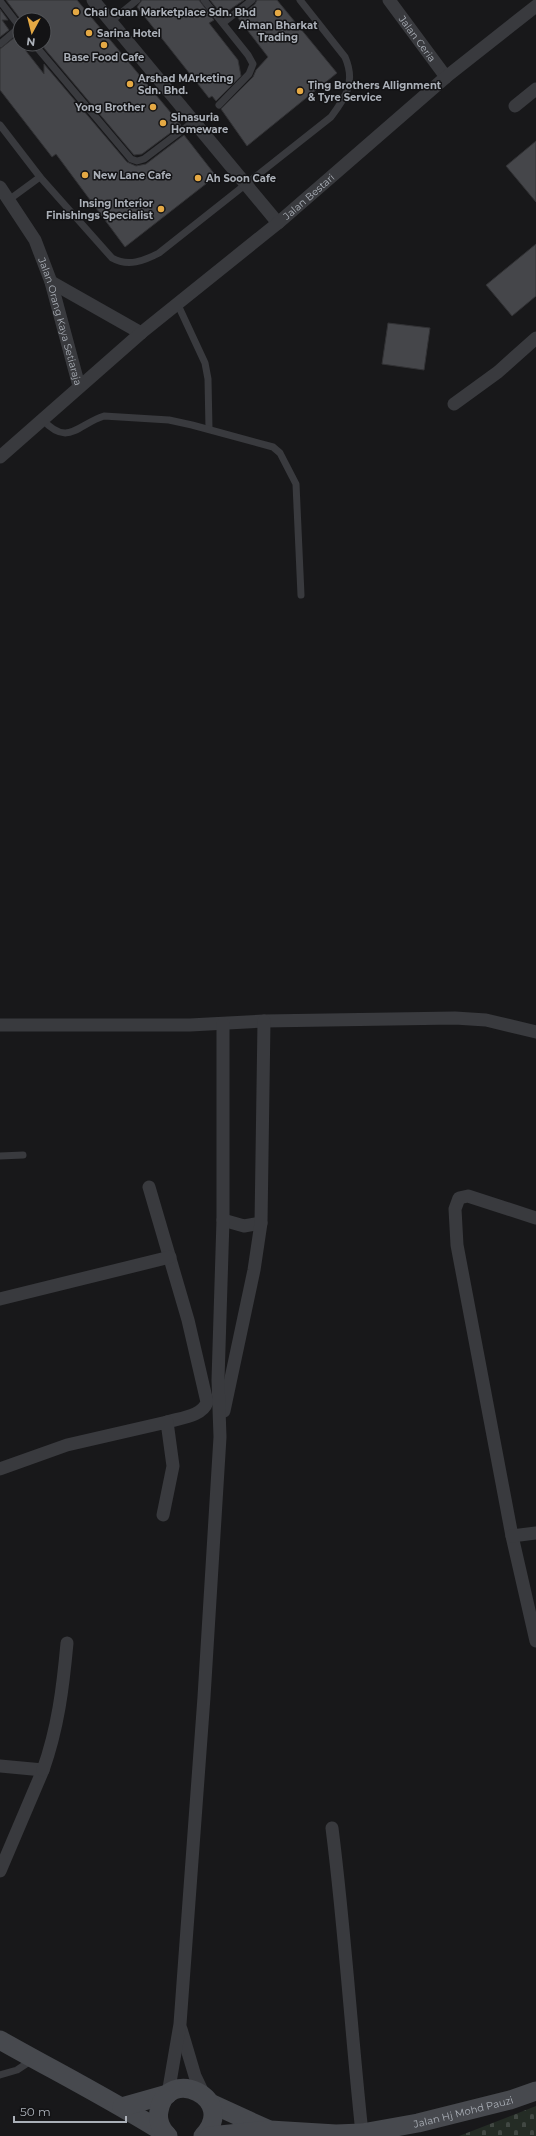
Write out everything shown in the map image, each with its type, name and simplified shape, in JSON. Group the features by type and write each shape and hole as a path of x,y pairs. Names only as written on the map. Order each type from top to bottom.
{"street":[{"path":"93,0 278,223"},
{"name":"Jalan Ceria","path":"389,0 446,78"},
{"name":"Jalan Bestari","path":"79,386 141,333 178,305 278,223 446,78 536,6"},
{"path":"515,106 536,89"},
{"name":"Jalan Orang Kaya Setiaraja","path":"0,187 10,199 35,240 51,282 79,386 0,457"},
{"path":"51,282 141,333"},
{"path":"454,404 498,372 536,338"},
{"path":"0,1025 223,1024 264,1021 468,1018 486,1020 536,1032"},
{"path":"220,1437 231,1375 254,1270 261,1222 264,1021"},
{"path":"167,2135 161,2128 158,2114 159,2106 168,2094 180,2024 204,1697 220,1437 218,1380 223,1220 223,1024"},
{"path":"0,1469 73,1444 167,1422 198,1412 203,1409 207,1402 188,1320 149,1187"},
{"path":"536,1218 468,1196 459,1198 455,1209 457,1245 512,1536 536,1641"},
{"path":"223,1220 244,1226 261,1222"},
{"path":"0,1299 170,1257"},
{"path":"163,1515 173,1466 167,1422"},
{"path":"512,1536 536,1533"},
{"path":"0,1871 43,1770 54,1739 63,1686 67,1643"},
{"path":"0,1766 43,1770"},
{"path":"332,1828 341,1902 350,2021 362,2133"},
{"path":"180,2024 195,2076 208,2100 213,2118 211,2125 203,2136"},
{"path":"0,2040 122,2107 167,2135"},
{"name":"Jalan Hj Mohd Pauzi","path":"168,2094 183,2088 191,2089 208,2100 270,2130"},
{"name":"Jalan Hj Mohd Pauzi","path":"210,2136 270,2130 313,2135 362,2133 418,2123 510,2100 536,2091"},
{"path":"122,2107 168,2094"}],"lane":[{"path":"110,22 137,0"},
{"path":"204,0 252,60 253,68 219,106"},
{"path":"223,23 252,0"},
{"path":"0,125 40,177 101,248 120,262 129,263 146,260 159,253 244,183 331,117 349,88 349,67 345,57 300,0"},
{"path":"0,1 12,17"},
{"path":"0,44 12,34"},
{"path":"41,52 131,159 144,159 193,122"},
{"path":"10,199 40,177"},
{"path":"178,305 205,363 208,379 209,429"},
{"path":"42,419 55,430 69,433 78,431 94,419 116,415 169,420 209,429 273,447 285,460 296,484 301,595"},
{"path":"0,1156 23,1155"},
{"path":"0,2075 17,2070 33,2059"}],"green space":[{"path":"536,2106 536,2136 459,2136"}],"building":[{"path":"6,0 77,0 181,125 142,154 134,155 47,52 52,52 52,12 15,12"},
{"path":"142,0 199,0 214,20 209,23 238,60 241,76 216,101 212,96 209,98 137,7"},
{"path":"210,0 244,0 222,15"},
{"path":"257,0 277,0 337,73 247,146 221,109 253,77 256,70 268,57 238,18 255,4"},
{"path":"0,9 8,20 2,20 9,30 0,37"},
{"path":"12,39 12,52 27,52 44,74 44,64 127,162 136,166 146,164 184,135 216,176 125,247 56,154 52,157 0,90 0,49"},
{"path":"536,141 536,202 506,166"},
{"path":"536,244 536,296 512,316 486,285"},
{"path":"388,323 430,328 424,370 382,364"}],"place":[{"name":"Chai Guan Marketplace Sdn. Bhd","path":"76,12"},
{"name":"Aiman Bharkat Trading","path":"278,13"},
{"name":"Sarina Hotel","path":"89,33"},
{"name":"Base Food Cafe","path":"104,45"},
{"name":"Arshad MArketing Sdn. Bhd.","path":"130,84"},
{"name":"Ting Brothers Allignment & Tyre Service","path":"300,91"},
{"name":"Yong Brother","path":"153,107"},
{"name":"Sinasuria Homeware","path":"163,123"},
{"name":"New Lane Cafe","path":"85,175"},
{"name":"Ah Soon Cafe","path":"198,178"},
{"name":"Insing Interior Finishings Specialist","path":"161,209"}]}
